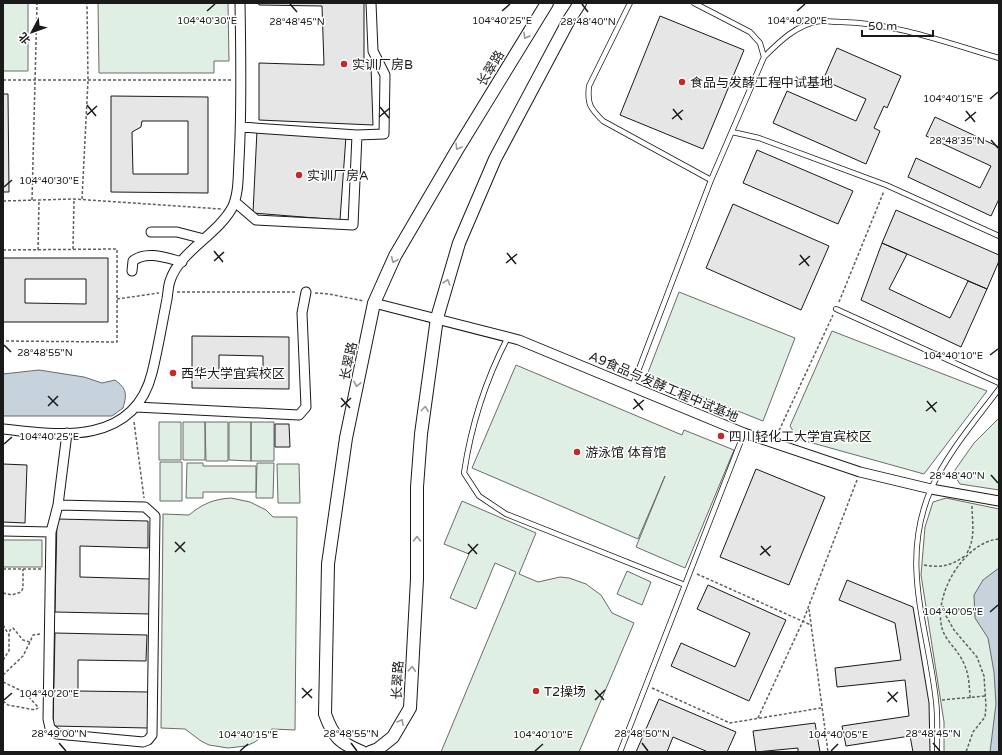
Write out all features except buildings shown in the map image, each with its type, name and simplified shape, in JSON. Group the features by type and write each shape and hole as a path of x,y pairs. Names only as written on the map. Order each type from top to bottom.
{"main road":[{"name":"长翠路","path":"362,752 344,744 331,732 325,714 328,564 346,438 374,303 395,256 457,150 547,3"},
{"name":"长翠路","path":"370,752 378,749 393,737 410,708 417,579 417,487 421,434 437,318 459,243 495,159 569,20 580,3"}],"street":[{"path":"3,429 42,434 66,433 105,428 123,420 134,409 146,392 152,374 170,281 182,262 218,227 233,206 241,127 242,80 240,3"},
{"path":"241,127 357,135 384,134 385,75 373,51 371,3"},
{"path":"233,206 256,220 353,225 357,135"},
{"path":"151,232 177,232 204,239"},
{"path":"132,271 133,261 143,256 158,256 182,262"},
{"path":"134,409 299,415 306,407 302,313 306,292"},
{"name":"A9食品与发酵工程中试基地","path":"374,303 519,340 744,433 860,472 932,489 999,501"},
{"path":"58,505 145,507 151,511 155,521 152,735 148,740 143,742 57,734 50,728 48,714 51,635 51,532 58,505 66,433"},
{"path":"3,531 51,532"}],"lane":[{"path":"630,3 589,86 588,100 592,110 603,121 711,180"},
{"path":"694,3 750,32 760,43 764,57"},
{"path":"632,387 711,180 764,57 780,42 797,30 819,22 855,22 901,30 999,58"},
{"path":"732,132 759,138 886,185 999,236"},
{"path":"836,309 999,383"},
{"path":"508,337 494,363 468,447 464,473 479,496 506,514 685,585"},
{"path":"937,752 936,701 916,589 916,546 920,526 932,489 947,460 999,389"},
{"path":"620,752 744,433"}],"path":[{"path":"32,200 37,3"},
{"path":"82,200 88,82 87,3"},
{"path":"3,80 88,82 242,80"},
{"path":"3,201 74,199 233,206"},
{"path":"73,249 74,199"},
{"path":"38,250 39,200"},
{"path":"3,250 117,249 117,342 3,341"},
{"path":"117,299 169,292 306,292 329,294 374,303"},
{"path":"134,409 145,507"},
{"path":"758,718 803,621 860,472"},
{"path":"970,698 969,675 964,663 942,628 942,604 952,574 972,545 974,533 972,497"},
{"path":"916,563 938,568 956,562 979,544 990,540 999,539"},
{"path":"3,569 52,569"},
{"path":"3,593 12,595 21,592 23,588 23,569"},
{"path":"691,571 810,625"},
{"path":"942,604 945,614 954,630 977,657 984,676 985,717 973,732 966,752"},
{"path":"808,607 828,752"},
{"path":"3,625 9,635"},
{"path":"3,660 9,651 10,630 14,628 23,640 30,642"},
{"path":"3,675 23,656 33,635 51,635"},
{"path":"4,683 24,692 42,713 48,714"},
{"path":"645,686 730,723 821,708"},
{"path":"936,701 985,696"},
{"path":"3,701 8,705 35,710 38,708"}],"green space":[{"path":"3,3 28,3 28,71 3,71"},
{"path":"98,3 228,3 229,61 214,61 214,73 99,73"},
{"path":"679,292 795,338 763,421 647,375"},
{"path":"832,331 987,391 924,474 798,439 790,426"},
{"name":"游泳馆 体育馆","path":"516,365 682,435 684,430 734,450 685,568 636,547 665,476 638,539 472,468"},
{"path":"999,418 999,490 960,484 954,475 955,470 974,443"},
{"path":"159,422 181,422 181,460 159,460"},
{"path":"183,422 205,422 205,460 183,460"},
{"path":"205,422 228,422 228,461 206,461"},
{"path":"229,422 251,422 251,461 229,460"},
{"path":"251,422 274,422 274,461 251,461"},
{"path":"160,462 182,462 182,501 160,501"},
{"path":"187,463 203,463 203,466 256,466 256,492 203,492 203,498 186,498"},
{"path":"257,463 274,463 273,498 256,498"},
{"path":"277,464 299,464 300,503 278,503"},
{"path":"231,498 250,502 266,510 273,517 297,517 295,730 272,729 255,742 246,746 228,748 209,745 185,729 161,728 163,514 189,515 208,503"},
{"path":"946,498 999,509 999,752 944,752 944,722 921,575 925,527 933,502"},
{"path":"462,501 536,533 519,574 538,582 560,577 569,578 586,584 601,595 612,613 634,623 579,752 441,752 516,572 495,563 476,609 450,598 469,554 444,544"},
{"path":"3,540 42,540 42,567 3,567"},
{"path":"627,571 651,582 642,605 617,594"}],"shaded area":[{"path":"39,370 84,377 102,383 115,380 122,386 125,392 123,408 112,416 3,416 3,374"},
{"path":"999,568 999,752 990,752 996,704 994,672 988,638 975,618 974,595 983,580"}],"place":[{"name":"实训厂房B","path":"344,64"},
{"name":"食品与发酵工程中试基地","path":"682,82"},
{"name":"实训厂房A","path":"299,175"},
{"name":"西华大学宜宾校区","path":"173,373"},
{"name":"四川轻化工大学宜宾校区","path":"721,436"},
{"name":"游泳馆 体育馆","path":"577,452"},
{"name":"T2操场","path":"536,691"}]}
